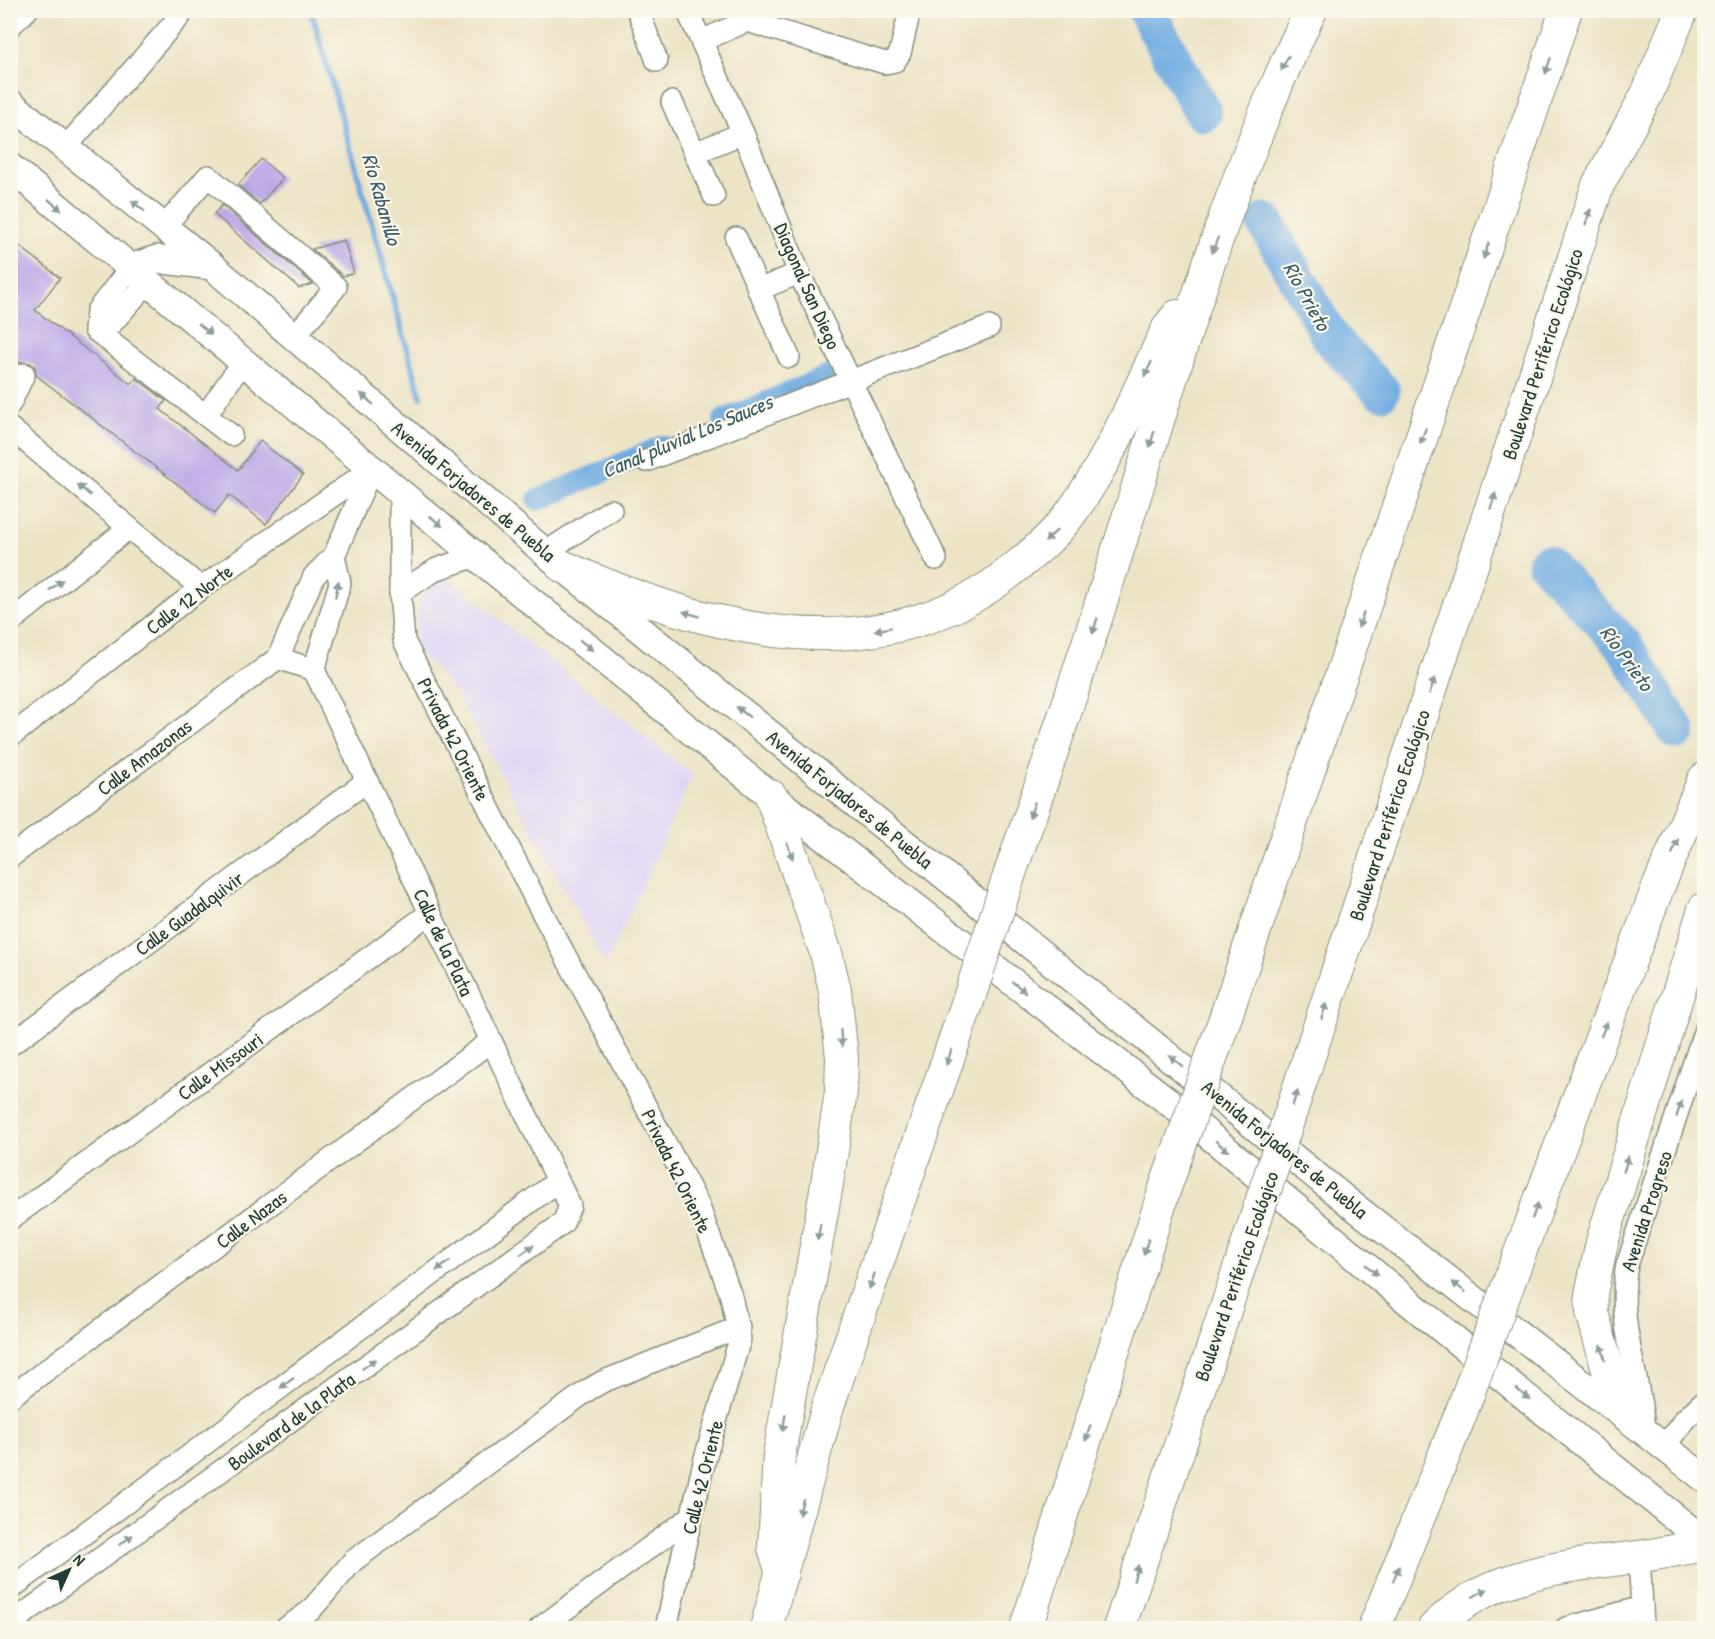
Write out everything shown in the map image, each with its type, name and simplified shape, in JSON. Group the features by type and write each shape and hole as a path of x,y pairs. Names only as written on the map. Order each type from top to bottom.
{"highway":[{"path":"766,1629 828,1406 1079,678 1201,283 1280,74 1311,10"},
{"path":"1026,1629 1164,1191 1227,1013 1566,10"},
{"name":"Boulevard Periférico Ecológico","path":"1119,1629 1598,185 1647,94 1682,10"},
{"path":"555,560 640,598 723,623 771,633 814,636 866,632 902,625 957,606 988,590 1013,570 1054,533 1071,514 1105,458 1168,328 1201,283"},
{"path":"1374,1629 1460,1416 1657,890 1704,779"},
{"path":"771,796 829,962 840,1024 842,1058 841,1092 827,1184 779,1455 774,1548 782,1573"},
{"path":"1619,1409 1592,1312 1591,1294 1602,1242 1704,909"},
{"path":"1434,1629 1480,1592 1523,1575 1563,1565 1639,1557 1704,1545"}],"main road":[{"name":"Avenida Forjadores de Puebla","path":"10,103 212,266 555,560 1352,1205 1619,1409 1704,1478"},
{"name":"Avenida Forjadores de Puebla","path":"10,167 476,555 771,796 1174,1106 1416,1308 1704,1541"},
{"path":"139,275 157,259 212,266"}],"street":[{"path":"10,26 27,10"},
{"name":"Diagonal San Diego","path":"687,10 743,133 800,273 936,559"},
{"path":"701,41 748,16 885,63 895,61 900,53 910,10"},
{"path":"638,11 657,62"},
{"path":"66,147 180,16"},
{"path":"672,102 697,152 714,196"},
{"path":"697,152 743,133"},
{"path":"164,227 208,176 336,287 294,337"},
{"path":"736,238 789,357"},
{"path":"758,290 800,273"},
{"path":"139,275 96,311 95,330 231,435"},
{"path":"646,461 990,327"},
{"path":"206,416 244,360"},
{"path":"10,404 24,374"},
{"path":"10,428 201,588"},
{"path":"334,556 340,583 314,670 278,658 314,576 334,556 372,468"},
{"name":"Calle 12 Norte","path":"10,737 201,588 372,468"},
{"name":"Privada 42 Oriente","path":"400,491 400,592 404,641 536,900 698,1204 731,1296 739,1327"},
{"path":"555,560 555,546 611,510"},
{"path":"10,622 129,528"},
{"path":"400,592 437,569 476,555"},
{"name":"Calle Amazonas","path":"10,857 278,658"},
{"name":"Calle de la Plata","path":"314,670 570,1206 568,1214"},
{"name":"Calle Guadalquivir","path":"10,1045 367,781"},
{"name":"Calle Missouri","path":"10,1219 430,913"},
{"name":"Avenida Progreso","path":"1654,1438 1642,1407 1629,1347 1623,1285 1627,1265 1704,1032"},
{"name":"Calle Nazas","path":"10,1397 491,1041"},
{"name":"Boulevard de la Plata","path":"10,1589 558,1181"},
{"name":"Boulevard de la Plata","path":"10,1624 563,1223 568,1214"},
{"path":"286,1629 310,1611 353,1562 588,1390 602,1382 739,1327"},
{"name":"Calle 42 Oriente","path":"665,1624 704,1462 740,1339 739,1327"},
{"path":"1654,1438 1685,1419 1704,1401"},
{"path":"540,1629 691,1517"},
{"path":"1639,1557 1643,1629"},
{"path":"1566,1629 1642,1607"}],"shaded area":[{"path":"441,572 693,775 606,965 456,693 419,652 414,637 419,602"}],"building":[{"path":"261,159 283,178 260,204 238,185"},
{"path":"222,205 313,284 299,288 214,214"},
{"path":"344,240 354,273 343,276 312,249"},
{"path":"17,244 60,278 35,310 131,384 136,378 166,401 160,409 238,470 260,441 303,475 266,524 229,495 215,513 36,375 35,367 30,363 20,362 10,355 10,253"}],"waterway":[{"name":"Río Rabanillo","path":"311,10 421,397"},
{"name":"Río Prieto","path":"1146,10 1203,113"},
{"name":"Río Prieto","path":"1265,222 1331,339 1381,391"},
{"name":"Canal pluvial Los Sauces","path":"724,420 836,373"},
{"name":"Canal pluvial Los Sauces","path":"538,500 663,446"},
{"name":"Río Prieto","path":"1546,563 1623,644 1677,731"}]}
